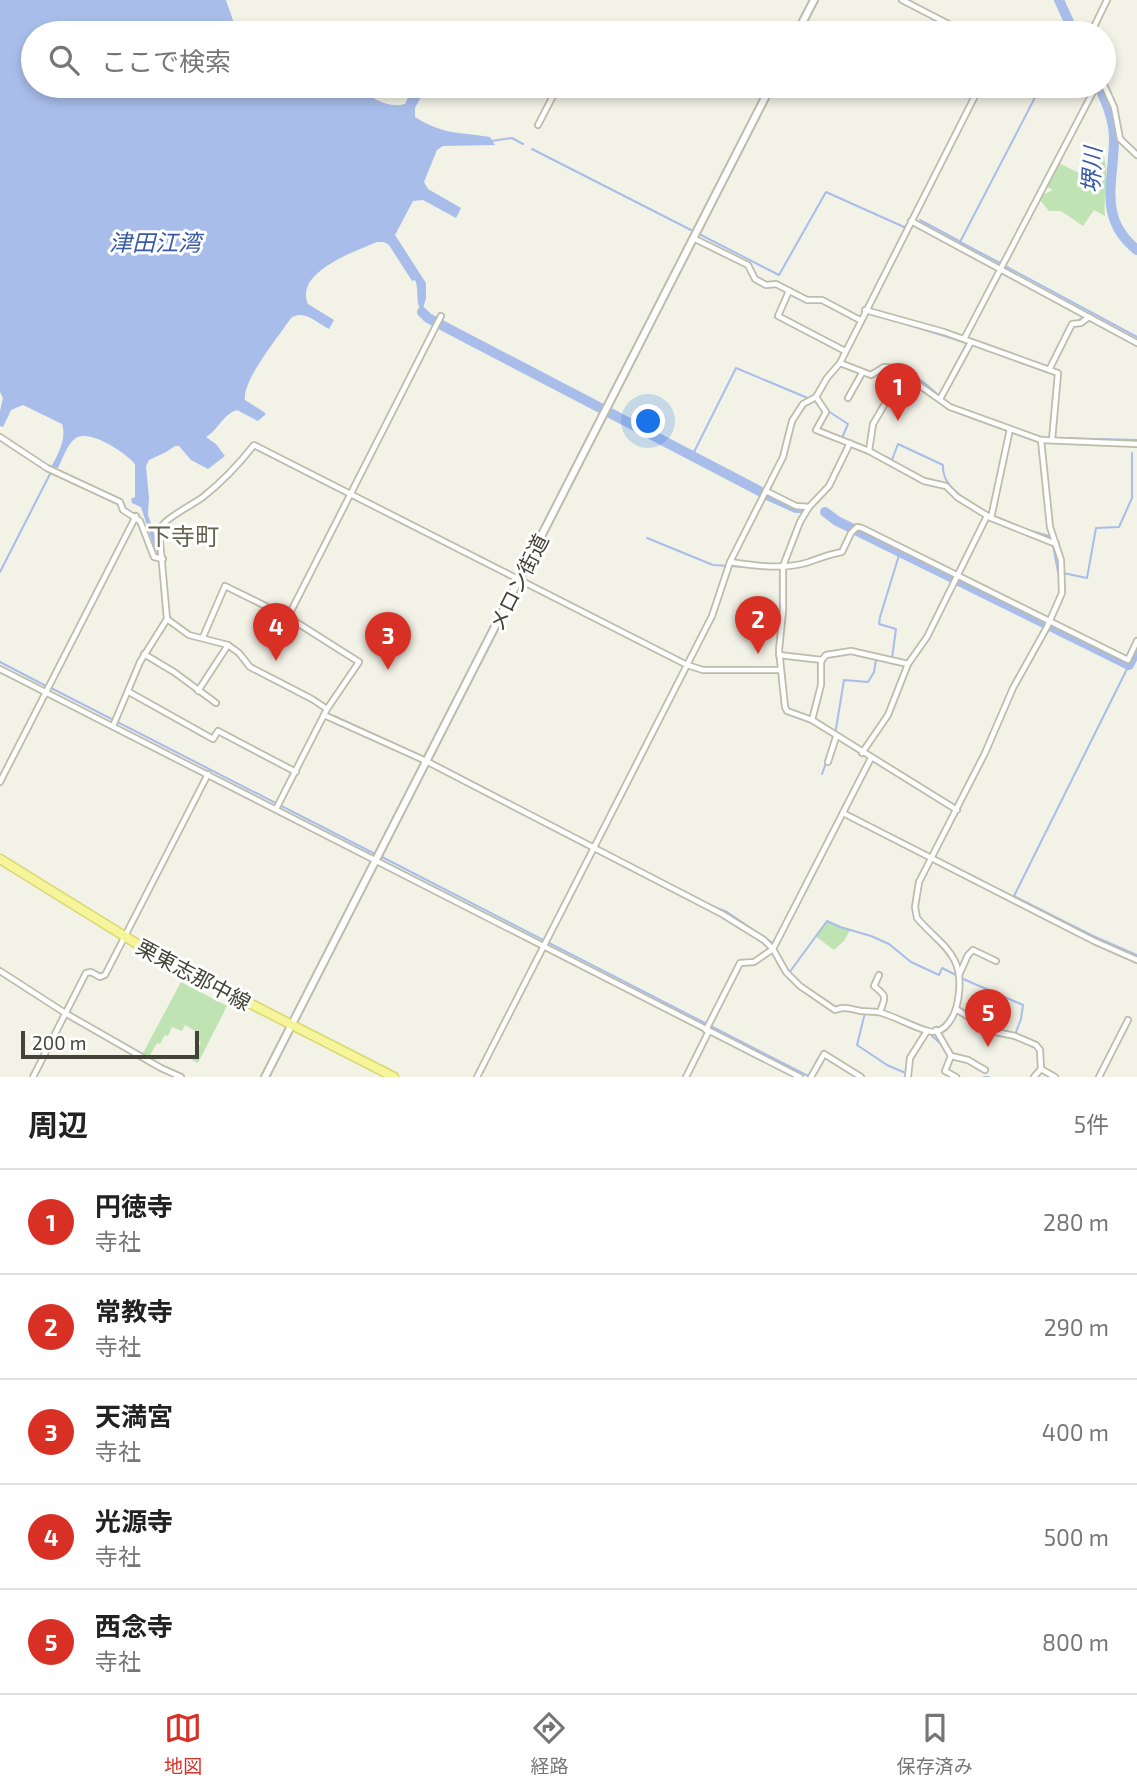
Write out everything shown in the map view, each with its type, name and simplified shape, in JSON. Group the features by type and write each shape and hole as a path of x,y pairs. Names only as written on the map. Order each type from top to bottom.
{"main road":[{"name":"栗東志那中線","path":"0,859 124,937 394,1077"}],"street":[{"path":"803,21 814,0"},
{"path":"902,0 943,21"},
{"path":"1097,21 1107,0"},
{"path":"538,125 552,98"},
{"name":"メロン街道","path":"265,1077 765,98"},
{"path":"477,1077 712,616 730,562 783,457 792,421 803,404 816,397 839,363 974,98"},
{"path":"964,339 1090,98"},
{"path":"1110,98 1120,139 1137,155"},
{"path":"911,221 1137,343"},
{"path":"693,238 747,265 755,279 766,285 776,284 807,300 822,300 860,320"},
{"path":"789,291 778,316 845,351"},
{"path":"864,310 964,339 1058,373 1052,440"},
{"path":"288,617 440,316"},
{"path":"1050,368 1072,324 1081,323 1089,317"},
{"path":"940,399 971,342"},
{"path":"839,363 862,373 876,374 884,367 890,367 964,414 1041,440 1137,444"},
{"path":"848,398 862,373"},
{"path":"869,451 873,424 903,373"},
{"path":"816,397 826,412 816,430 869,451 924,481 946,486 957,497 989,517 1057,544"},
{"path":"862,752 888,715 908,664 927,637 989,517 1010,429"},
{"path":"0,437 47,468 120,502 123,510 136,516 142,525 154,557 163,559"},
{"path":"959,976 951,951 915,914 919,882 957,810 1013,688 1049,623 1062,593 1061,560 1050,527 1041,440"},
{"path":"850,443 829,486 809,507 800,522 783,566 779,655 787,711 812,720 957,810"},
{"path":"115,722 145,654 167,618 159,530 162,525 206,494 240,463 254,445 687,665 703,670 780,670"},
{"path":"766,493 796,506 809,507"},
{"path":"0,782 136,516"},
{"path":"730,562 760,567 808,562 822,555 842,551 850,533 862,528 1128,660 1137,641"},
{"path":"203,638 225,586 288,617 359,662 325,712 278,805"},
{"path":"167,618 189,635 228,645 239,653 250,667 312,699 325,712 723,914 764,940 773,949 786,972 800,986 835,1010 844,1007 880,1012 927,1031 936,1030 948,1023 956,1009 959,976 968,955 973,950 996,961"},
{"path":"198,691 228,645"},
{"path":"812,720 821,685 822,660 826,655 851,651 908,664"},
{"path":"145,654 216,703"},
{"path":"779,655 822,660"},
{"path":"0,669 115,722 208,774 278,805 800,1077"},
{"path":"129,692 213,739 218,731 296,772"},
{"path":"828,762 836,737"},
{"path":"686,1077 740,964 754,962 773,949 871,758"},
{"path":"33,1077 86,973 105,975 208,774"},
{"path":"843,813 1094,942 1137,960"},
{"path":"0,971 65,1013 181,1077"},
{"path":"879,975 874,984 885,995 880,1012"},
{"path":"956,1009 991,1031 1015,1036 1036,1045 1040,1049 1041,1069 1034,1077"},
{"path":"1099,1077 1128,1020"},
{"path":"936,1030 951,1056 968,1060 985,1070"},
{"path":"908,1077 910,1058 927,1031"},
{"path":"811,1076 824,1054 861,1077"},
{"path":"951,1056 945,1074 956,1077"},
{"path":"1041,1069 1055,1077"}],"green space":[{"path":"1098,152 1102,152 1106,167 1105,216 1094,210 1083,226 1061,211 1049,211 1040,200 1042,195 1053,190 1046,186 1059,163 1085,176"},
{"path":"827,921 850,930 844,941 834,950 815,936"},
{"path":"181,982 227,1006 198,1063 192,1060 201,1042 194,1038 197,1032 185,1025 182,1031 172,1027 168,1036 165,1035 160,1044 157,1043 149,1057 143,1053"}],"water":[{"name":"津田江湾","path":"0,0 226,0 233,21 21,21 21,98 374,98 399,105 405,104 408,98 420,98 415,108 415,117 443,130 490,137 495,145 443,146 437,150 424,182 428,189 461,208 456,218 423,200 413,201 395,235 426,283 422,312 418,304 415,280 412,281 389,245 384,242 377,242 329,264 310,282 306,293 308,304 334,320 329,329 306,316 291,318 249,381 245,400 266,414 258,421 237,410 224,418 206,437 216,444 225,456 208,469 191,460 179,446 149,460 146,466 148,515 154,532 157,556 141,507 132,503 131,499 135,497 135,464 107,443 82,436 70,444 58,468 51,467 63,441 62,424 23,405 11,410 3,427 0,426 3,398 0,392"}],"waterway":[{"name":"堺川","path":"1059,0 1069,21"},
{"path":"1000,263 960,242 1035,98"},
{"name":"堺川","path":"1104,98 1114,131 1110,199 1112,212 1125,238 1137,250"},
{"path":"491,141 512,138 523,144"},
{"path":"532,149 691,230"},
{"path":"701,235 779,275 826,192 904,227 907,225"},
{"path":"920,220 959,241"},
{"path":"1005,266 1137,337"},
{"path":"422,312 428,318 769,496 801,508"},
{"path":"1075,322 1084,317"},
{"path":"906,324 967,343"},
{"path":"1052,369 1073,327"},
{"path":"973,345 1020,362"},
{"path":"881,367 904,370 939,396"},
{"path":"692,456 736,368 810,399"},
{"path":"828,411 848,424 842,438 856,443"},
{"path":"1054,438 1137,440"},
{"path":"871,450 892,460 898,444 943,465 948,483 972,504"},
{"path":"1053,545 1058,572 1087,578 1096,528 1119,527 1132,498 1132,453"},
{"path":"0,572 50,474"},
{"path":"825,512 837,521 1129,665 1137,649"},
{"path":"1024,529 1049,536 1051,539"},
{"path":"647,538 713,565 780,569"},
{"path":"835,735 844,680 868,682 874,672 877,654 892,658 896,629 879,624 900,552"},
{"path":"0,662 46,686"},
{"path":"1129,665 1014,896 1137,955"},
{"path":"51,688 377,855"},
{"path":"334,716 397,745"},
{"path":"432,761 613,855"},
{"path":"822,774 826,763"},
{"path":"382,857 810,1077"},
{"path":"709,905 727,912 771,942 774,947"},
{"path":"789,973 827,921 889,944 911,962 939,975 942,968 956,975"},
{"path":"961,978 1023,1005 1017,1034"},
{"path":"816,994 838,1008"},
{"path":"847,1010 865,1013"},
{"path":"865,1013 857,1045 887,1065 908,1074"},
{"path":"930,1034 941,1044"},
{"path":"1022,1037 1033,1041"},
{"path":"1040,1047 1042,1058"},
{"path":"984,1077 989,1077"}],"place":[{"name":"円徳寺","path":"898,421"},
{"name":"常教寺","path":"758,654"},
{"name":"光源寺","path":"276,661"},
{"name":"天満宮","path":"388,670"},
{"name":"西念寺","path":"988,1047"}],"district":[{"name":"下寺町","path":"183,535"}]}
